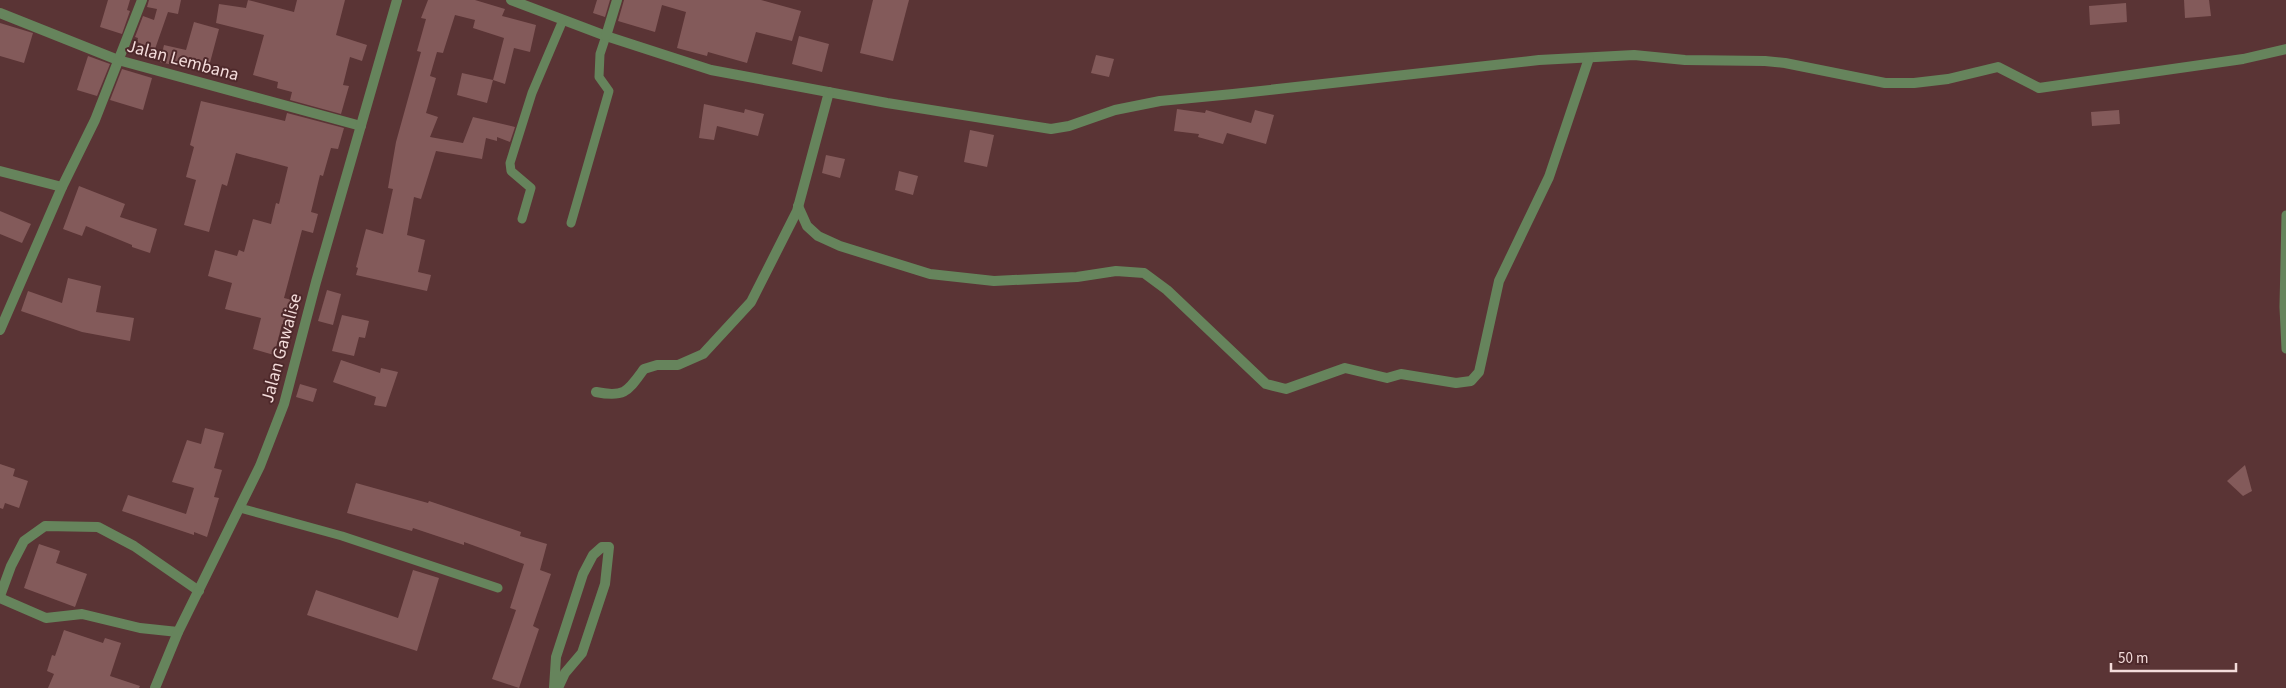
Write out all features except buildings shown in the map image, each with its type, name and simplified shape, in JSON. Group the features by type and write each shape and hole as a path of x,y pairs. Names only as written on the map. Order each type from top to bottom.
{"street":[{"path":"0,330 62,187 92,125 142,0"},
{"name":"Jalan Gawalise","path":"155,688 178,632 260,466 284,404 316,282 397,0"},
{"path":"511,0 606,36 711,70 829,92 1051,129 1069,126 1115,110 1160,101 1539,60 1634,55 1685,60 1765,61 1795,65 1884,83 1914,84 1948,79 1998,67 2039,88 2205,65 2286,49"},
{"path":"606,36 617,0"},
{"name":"Jalan Lembana","path":"0,13 118,60 361,126"},
{"path":"798,206 807,226 818,236 840,246 930,274 994,281 1077,277 1116,271 1144,273 1167,290 1266,384 1286,389 1345,368 1387,378 1401,374 1456,383 1471,381 1479,372 1498,281 1549,177 1589,58"},
{"path":"596,392 613,396 628,391 644,369 657,365 678,365 703,354 751,302 798,206 829,92"},
{"path":"0,171 62,187"},
{"path":"178,632 140,628 82,614 46,618 0,597 10,566 24,541 45,526 98,527 134,546 199,591"},
{"path":"609,547 605,584 582,652 565,672 556,688 556,657 583,574 593,555 602,548 609,547"}],"lane":[{"path":"522,219 531,188 511,172 510,163 532,93 563,20"},
{"path":"571,223 609,92 599,77 600,54 606,36"},
{"path":"2286,215 2284,307 2286,349"},
{"path":"240,508 342,536 498,588"}]}
